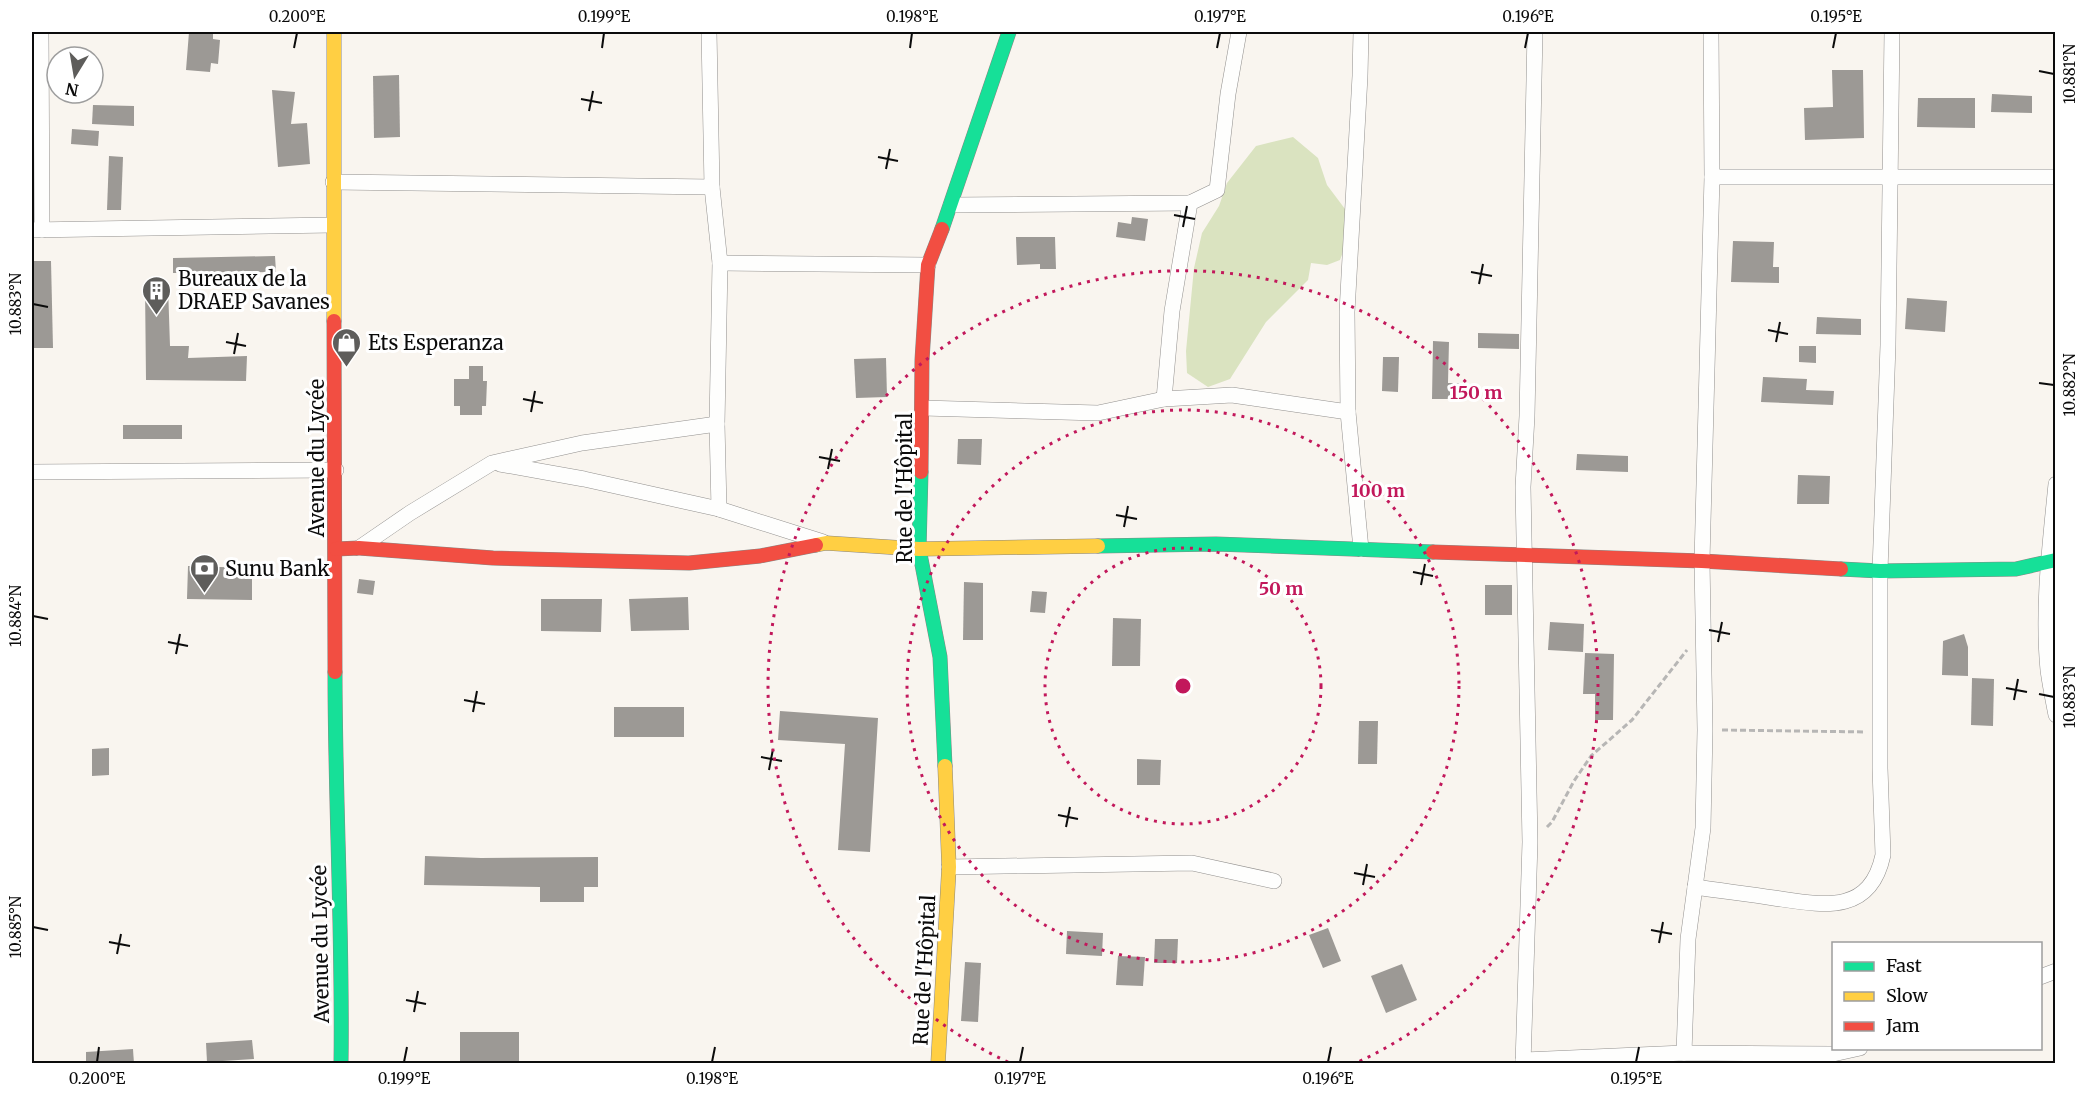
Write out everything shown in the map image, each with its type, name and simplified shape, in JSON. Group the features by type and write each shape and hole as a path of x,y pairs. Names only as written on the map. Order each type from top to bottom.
{"street":[{"path":"41,32 37,230 333,225"},
{"name":"Avenue du Lycée","path":"334,32 335,757 342,1004 341,1064"},
{"path":"709,32 712,187 720,263 717,424 719,509"},
{"name":"Rue de l'Hôpital","path":"938,1064 949,867 940,657 919,549 924,408 922,360 928,265 951,205 1009,32"},
{"path":"951,205 1190,203 1217,190 1228,93 1239,32"},
{"path":"1361,32 1347,312 1348,412 1361,549"},
{"path":"1535,32 1523,555 1530,842 1523,1062 1684,1053 1833,1054 1851,1050"},
{"path":"1684,1053 1685,968 1703,828 1705,730 1702,561 1712,177 1711,32"},
{"path":"1695,886 1821,905 1846,902 1866,891 1876,880 1883,855 1880,571 1888,345 1892,32"},
{"path":"1712,177 2055,177"},
{"path":"333,182 712,187"},
{"path":"1164,399 1172,311 1190,203"},
{"path":"720,263 928,265"},
{"path":"924,408 1098,413 1164,399 1232,395 1348,412"},
{"path":"359,548 410,513 492,463 582,443 717,424"},
{"path":"492,463 584,479 719,509 826,543 919,549 1216,544 1702,561 1880,571 2016,569 2052,561"},
{"path":"32,472 336,470"},
{"path":"2055,484 2047,645 2055,716"},
{"path":"336,549 359,548 493,558 689,563 760,556 826,543"},
{"path":"949,867 1192,863 1274,881"}],"path":[{"path":"1530,842 1552,822 1574,781 1591,756 1632,720 1703,630"},
{"path":"1705,730 1880,732"}],"green space":[{"path":"1293,137 1318,158 1327,185 1348,213 1346,244 1340,260 1327,265 1311,263 1308,280 1266,322 1230,379 1208,387 1187,373 1186,351 1194,268 1202,233 1219,206 1227,183 1256,146"}],"building":[{"path":"189,32 213,32 213,39 220,40 218,64 211,63 210,72 186,70"},
{"path":"1832,70 1863,70 1864,138 1805,140 1804,108 1833,107"},
{"path":"399,75 400,137 374,138 373,76"},
{"path":"272,90 295,92 291,124 307,123 310,164 278,167"},
{"path":"1992,94 2032,96 2032,113 1991,112"},
{"path":"1918,98 1975,98 1975,128 1917,127"},
{"path":"93,105 134,106 134,126 92,124"},
{"path":"72,129 99,131 98,146 71,144"},
{"path":"109,156 123,157 121,210 107,210"},
{"path":"1132,217 1148,219 1145,241 1116,237 1118,222 1131,224"},
{"path":"1016,237 1055,237 1056,269 1040,269 1040,264 1017,265"},
{"path":"1733,241 1774,242 1773,267 1779,267 1779,283 1731,282"},
{"path":"275,256 276,272 173,273 173,258"},
{"path":"32,261 51,261 53,348 32,348"},
{"name":"Bureaux de la DRAEP Savanes","path":"145,286 168,286 170,346 189,346 188,358 247,356 246,381 146,380"},
{"path":"1907,298 1947,301 1945,332 1905,329"},
{"path":"1817,317 1861,319 1861,335 1816,334"},
{"path":"1478,333 1519,334 1519,349 1478,348"},
{"path":"1433,341 1449,342 1448,383 1464,383 1464,399 1432,399"},
{"path":"1799,346 1816,346 1816,363 1799,362"},
{"path":"1383,357 1399,357 1398,392 1382,391"},
{"path":"886,358 887,397 856,398 854,359"},
{"path":"469,366 483,366 483,381 487,381 486,406 482,406 482,415 460,415 460,406 454,406 454,379 469,379"},
{"path":"1763,377 1807,379 1806,390 1834,391 1833,405 1761,402"},
{"path":"123,425 182,425 182,439 123,439"},
{"path":"958,439 982,439 981,465 957,464"},
{"path":"1577,454 1628,456 1628,472 1576,470"},
{"path":"1798,475 1830,476 1829,504 1797,504"},
{"path":"188,566 252,568 252,600 187,599"},
{"path":"359,579 375,581 373,595 357,593"},
{"path":"964,582 983,583 983,640 963,640"},
{"path":"1485,585 1512,585 1512,615 1485,615"},
{"path":"1032,591 1047,592 1045,613 1030,612"},
{"path":"688,597 689,630 631,631 629,599"},
{"path":"541,599 602,599 601,632 541,631"},
{"path":"1113,618 1141,619 1140,666 1112,666"},
{"path":"1550,622 1584,624 1583,652 1548,650"},
{"path":"1964,634 1968,647 1968,676 1942,675 1943,641"},
{"path":"1585,653 1614,654 1613,720 1595,720 1595,694 1583,694"},
{"path":"1972,678 1994,679 1993,726 1971,725"},
{"path":"614,707 684,707 684,737 614,737"},
{"path":"780,711 878,718 870,852 838,850 845,744 778,740"},
{"path":"1359,721 1378,721 1377,764 1358,764"},
{"path":"109,748 109,775 92,776 92,749"},
{"path":"1137,759 1161,760 1160,785 1137,785"},
{"path":"425,856 598,857 598,887 584,887 584,902 540,902 540,887 424,885"},
{"path":"1328,928 1341,961 1323,968 1309,935"},
{"path":"1067,931 1103,933 1102,956 1066,954"},
{"path":"1155,939 1178,939 1177,963 1154,963"},
{"path":"1118,956 1145,957 1143,986 1116,985"},
{"path":"965,962 981,963 978,1022 961,1021"},
{"path":"1402,964 1417,1000 1386,1013 1371,976"},
{"path":"460,1032 519,1032 519,1064 460,1064"},
{"path":"252,1040 254,1059 207,1062 206,1043"},
{"path":"133,1049 134,1064 86,1064 86,1052"}],"traffic: fast":[{"path":"942,229 1009,32"},
{"path":"921,472 919,549 940,657 945,766"},
{"path":"1098,546 1216,544 1433,552"},
{"path":"1841,569 1880,571 2016,569 2056,560"},
{"path":"335,672 341,1064"}],"traffic: slow":[{"path":"334,32 334,321"},
{"path":"816,545 826,543 919,549 1098,546"},
{"path":"938,1064 949,867 945,766"}],"traffic: jam":[{"path":"921,472 922,360 928,265 942,229"},
{"path":"334,321 335,672"},
{"path":"336,549 359,548 493,558 689,563 760,556 816,545"},
{"path":"1433,552 1702,561 1841,569"}],"place":[{"name":"Bureaux de la DRAEP Savanes","path":"157,316"},
{"name":"Ets Esperanza","path":"347,368"},
{"name":"Sunu Bank","path":"204,594"}]}
